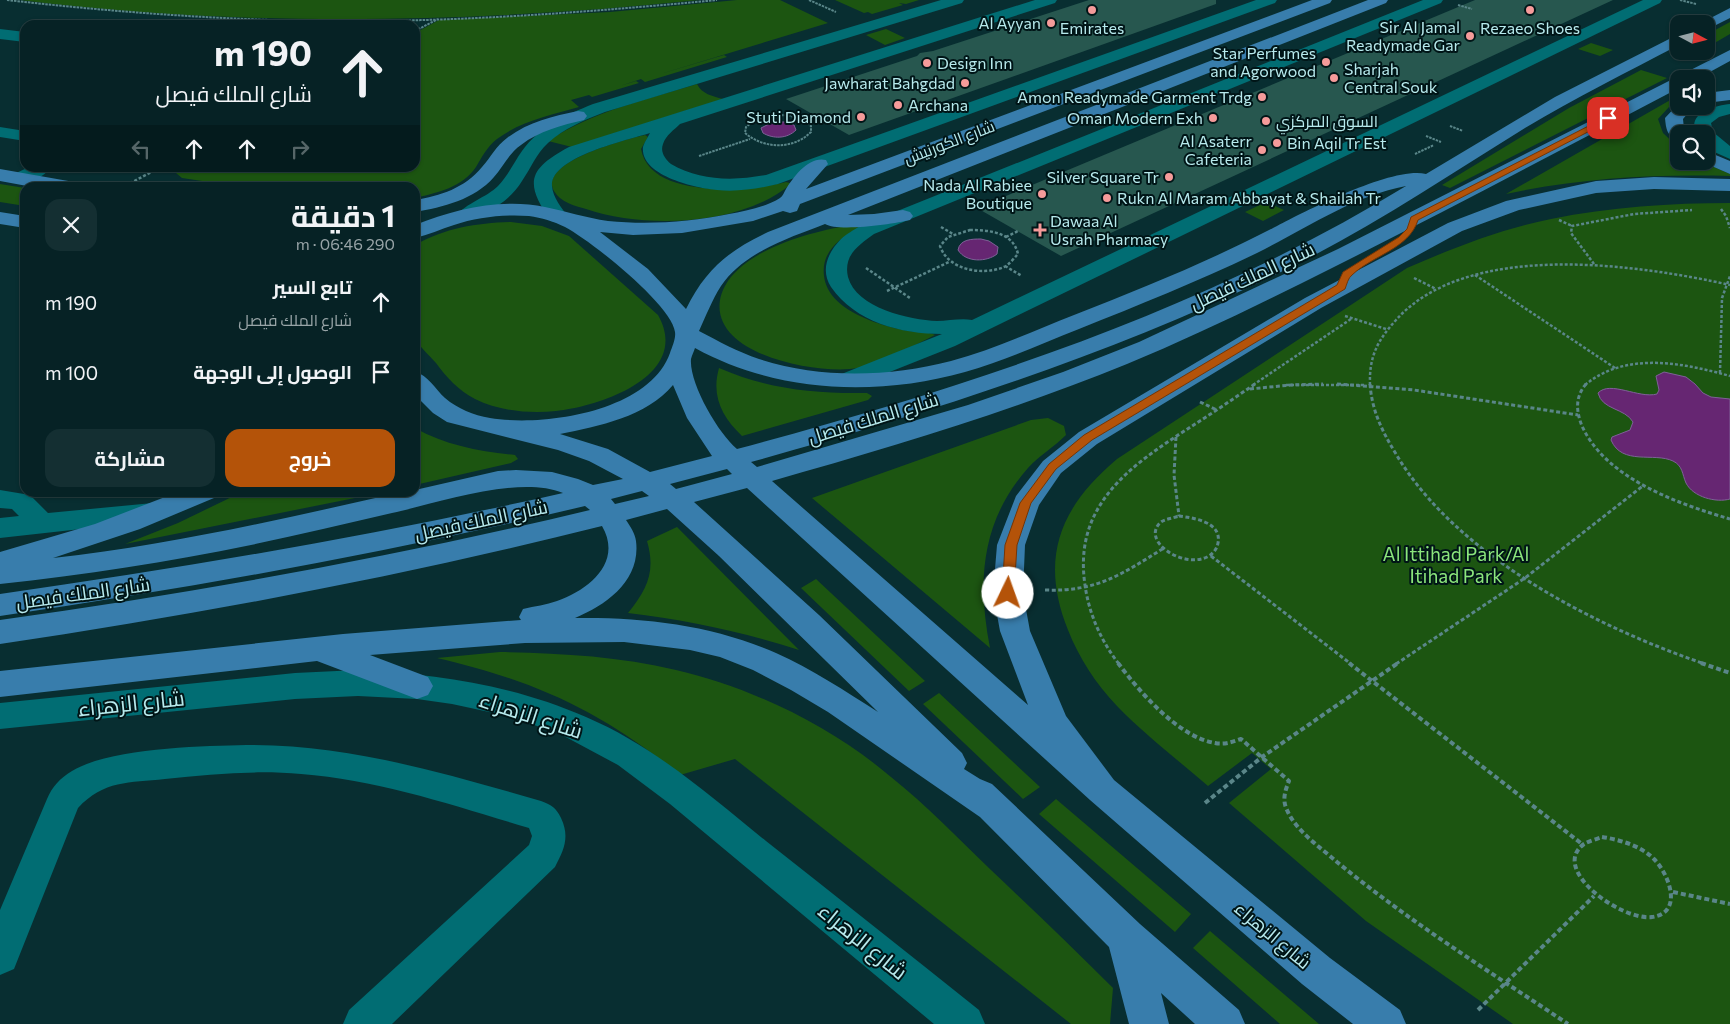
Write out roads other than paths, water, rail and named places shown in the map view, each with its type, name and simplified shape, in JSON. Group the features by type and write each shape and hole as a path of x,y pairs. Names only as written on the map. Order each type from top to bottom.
{"main road":[{"name":"شارع الكورنيش","path":"460,216 515,210 538,212 580,223 614,227 673,228 732,220 790,202 1325,0"},
{"name":"شارع الكورنيش","path":"680,362 687,333 710,285 725,268 758,245 814,221 1381,0"},
{"path":"1715,20 1730,12"},
{"name":"شارع الملك فيصل","path":"0,605 121,588 235,583 391,565 558,528 687,496 920,417 1220,292 1324,242 1542,111 1670,44"},
{"path":"1706,70 1724,63"},
{"name":"شارع الملك فيصل","path":"920,417 1057,382 1170,337 1236,307 1423,214 1670,86"},
{"path":"1715,97 1730,95"},
{"path":"420,205 440,201 466,190 485,177 500,154 515,140 536,128 578,116"},
{"path":"1715,161 1730,168"},
{"path":"819,164 804,178 790,202 791,209 797,215 814,221 859,221 903,216"},
{"path":"0,175 43,182"},
{"path":"560,217 610,249 640,273 654,286 682,319 687,333 709,348 733,359 792,375 848,380 892,379 925,374 987,357 1166,286 1374,189 1400,182 1436,176"},
{"path":"1102,790 1052,723 1015,631 1008,593 1011,545 1026,503 1052,467 1088,438 1341,287 1455,227 1506,208 1546,197 1588,189 1624,185 1685,183 1730,185"},
{"path":"1341,287 1346,274 1402,239 1423,214 1517,198 1546,197"},
{"path":"420,219 460,216"},
{"path":"420,230 460,216"},
{"path":"0,218 20,221"},
{"path":"503,428 551,428 600,418 641,399 658,388 680,362"},
{"name":"شارع الزهراء","path":"680,362 690,404 719,448 1102,790 1316,971 1386,1024"},
{"path":"420,385 433,402 446,412 463,419 536,435 598,456 647,481 679,504 802,617 1126,937 1225,1024"},
{"path":"0,574 83,565 181,550 498,480 523,478 548,480 570,486 589,495 604,508 622,539 622,557 613,577 597,594 574,608 546,616 448,624 410,632 388,641"},
{"path":"0,562 86,537 162,511 193,497"},
{"name":"شارع الملك فيصل","path":"0,632 235,583"},
{"path":"0,684 388,641 565,629 620,629 673,634 724,647 773,665 819,690 992,806"},
{"path":"318,649 417,686"},
{"path":"1126,937 1149,1024"}],"street":[{"path":"460,216 501,194 514,179 523,162 537,143 555,129 578,116 958,0"},
{"path":"560,217 548,201 541,185 547,170 576,151 1050,0"},
{"path":"673,121 656,136 652,147 652,153 665,168 693,180 731,185 758,183 783,178 1270,0"},
{"path":"984,324 954,328 908,324 880,316 857,304 842,291 835,268 836,261 844,247 859,235 1436,0"},
{"path":"848,380 916,355 984,324 1655,0"},
{"path":"0,34 20,36"},
{"path":"711,74 708,78 708,86 718,92 734,95 753,95"},
{"path":"1702,125 1705,117 1712,113 1730,109"},
{"path":"0,132 20,135"},
{"path":"1715,143 1730,153"},
{"path":"22,178 33,172"},
{"path":"0,500 20,501 42,524"},
{"path":"0,528 162,511"},
{"name":"شارع الزهراء","path":"0,716 295,686 358,683 417,686 514,704 574,726 630,755 682,794 965,1024"},
{"path":"0,956 64,798 73,788 97,774 184,762 244,759 302,760 356,768 437,786 541,816 548,824 551,834 549,845 542,856 363,1024"}],"place":[{"name":"Emirates","path":"1092,10"},
{"name":"Rezaeo Shoes","path":"1530,10"},
{"name":"Al Ayyan","path":"1051,23"},
{"name":"Sir Al Jamal Readymade Gar","path":"1470,36"},
{"name":"Star Perfumes and Agorwood","path":"1326,62"},
{"name":"Design Inn","path":"927,63"},
{"name":"Sharjah Central Souk","path":"1334,78"},
{"name":"Jawharat Bahgdad","path":"965,83"},
{"name":"Amon Readymade Garment Trdg","path":"1262,97"},
{"name":"Archana","path":"898,105"},
{"name":"Stuti Diamond","path":"861,117"},
{"name":"Oman Modern Exh","path":"1213,118"},
{"name":"السوق المركزي","path":"1266,121"},
{"name":"Bin Aqil Tr Est","path":"1277,143"},
{"name":"Al Asaterr Cafeteria","path":"1262,150"},
{"name":"Silver Square Tr","path":"1169,177"},
{"name":"Nada Al Rabiee Boutique","path":"1042,194"},
{"name":"Rukn Al Maram Abbayat & Shailah Tr","path":"1107,198"},
{"name":"Dawaa Al Usrah Pharmacy","path":"1040,230"}],"park label":[{"name":"Al Ittihad Park/Al Itihad Park","path":"1456,565"}]}
